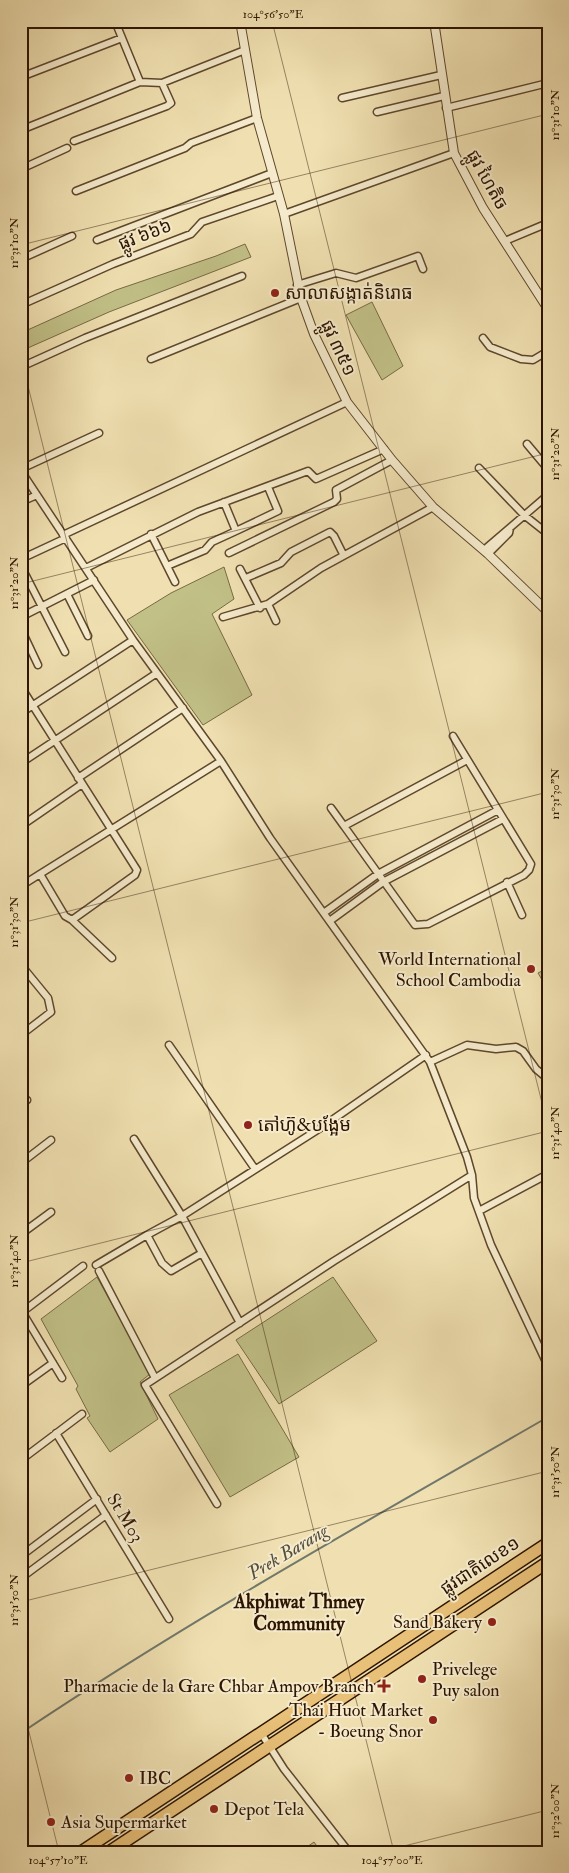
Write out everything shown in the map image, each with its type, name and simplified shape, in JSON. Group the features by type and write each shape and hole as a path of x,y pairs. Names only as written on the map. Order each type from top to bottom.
{"highway":[{"name":"ផ្លូវជាតិលេខ១","path":"81,1852 548,1544"},
{"name":"ផ្លូវជាតិលេខ១","path":"109,1852 548,1562"},
{"path":"159,1800 168,1812"}],"street":[{"path":"115,21 140,82"},
{"name":"ផ្លូវ ៣៥១","path":"240,21 257,118 284,214 300,298 314,334 347,402 392,460 433,507 486,552 548,612"},
{"name":"ផ្លូវ ហៃតិច","path":"434,21 454,153 467,180 548,309"},
{"path":"21,77 122,38"},
{"path":"21,130 140,82 162,83 245,50"},
{"path":"342,98 441,75"},
{"path":"74,141 167,106 171,103 162,83"},
{"path":"446,108 548,83"},
{"path":"377,112 444,96"},
{"path":"76,191 186,148 191,143 257,118"},
{"path":"21,169 67,148"},
{"path":"284,214 454,153"},
{"path":"97,240 272,173"},
{"name":"ផ្លូវ ៦៦៦","path":"21,305 112,264 191,234 202,222 278,196"},
{"path":"505,241 548,223"},
{"path":"21,259 72,236"},
{"path":"298,285 336,273 356,278 418,256 423,269"},
{"path":"21,367 85,338 242,276"},
{"path":"151,359 300,298"},
{"path":"484,338 490,347 521,359 533,360 548,351"},
{"path":"21,559 64,536 347,402"},
{"path":"99,433 21,470 133,640 221,761 270,838 331,920 426,1055 472,1175 478,1211 491,1246 548,1366"},
{"path":"527,444 548,469"},
{"path":"86,568 151,534 224,502 308,471 316,479 384,449"},
{"path":"229,554 334,502 337,499 336,490 392,460"},
{"path":"479,468 524,515 548,534"},
{"path":"167,566 205,550 212,542 278,511 268,487"},
{"path":"21,502 36,495"},
{"path":"486,552 509,533 510,528 548,495"},
{"path":"224,502 236,531"},
{"path":"223,617 260,608 268,604 344,554 433,507"},
{"path":"246,578 281,563 291,552 330,532 344,554"},
{"path":"151,534 175,582"},
{"path":"21,566 65,652"},
{"path":"240,570 246,578 260,608"},
{"path":"21,617 94,580"},
{"path":"67,594 88,636"},
{"path":"268,604 276,621"},
{"path":"21,629 38,665"},
{"path":"21,713 133,640"},
{"path":"21,763 54,739 157,673"},
{"path":"21,687 137,872 72,920"},
{"path":"21,826 80,781 183,708"},
{"path":"331,808 415,925 421,926 524,875 529,870 531,864 453,736"},
{"path":"344,826 467,760"},
{"path":"21,886 221,761"},
{"path":"325,912 378,874 498,810"},
{"path":"331,920 383,882 503,819"},
{"path":"40,874 65,916 72,920 112,958"},
{"path":"507,882 522,915"},
{"path":"21,1035 51,1012 48,998 22,968"},
{"path":"169,1045 255,1169"},
{"path":"430,1062 467,1045 496,1049 516,1046 523,1051 536,1069 548,1079"},
{"path":"155,1378 97,1268 322,1127 426,1055"},
{"path":"134,1139 182,1216 240,1322"},
{"path":"21,1163 51,1140"},
{"path":"478,1211 548,1174"},
{"path":"217,1504 145,1385 240,1322 472,1175"},
{"path":"21,1234 52,1212"},
{"path":"147,1235 162,1263 170,1271 202,1253"},
{"path":"62,1378 22,1311 83,1266"},
{"path":"21,1386 53,1362"},
{"path":"21,1460 82,1414"},
{"name":"St M03","path":"56,1433 169,1619"},
{"path":"21,1556 96,1499"},
{"path":"21,1578 106,1515"},
{"path":"261,1733 284,1769 349,1852"}],"shaded area":[{"path":"245,244 251,257 109,312 21,351 21,333 116,290 216,256"},
{"path":"372,302 403,366 382,380 346,315"},
{"path":"224,567 234,599 212,614 252,695 203,725 127,620 171,593"},
{"path":"548,968 548,990 538,973"},
{"path":"97,1277 150,1374 140,1382 158,1419 110,1452 87,1418 90,1416 76,1389 78,1386 41,1319"},
{"path":"333,1277 377,1341 279,1404 236,1340"},
{"path":"238,1354 299,1457 230,1497 169,1395"},
{"path":"314,1842 321,1852 300,1852"}],"waterway":[{"name":"Prek Barang","path":"21,1733 216,1610 548,1417"}],"place":[{"name":"សាលាសង្កាត់និរោធ","path":"275,293"},
{"name":"World International School Cambodia","path":"531,969"},
{"name":"តៅហ៊ូ&បង្អែម","path":"248,1125"},
{"name":"Sand Bakery","path":"492,1622"},
{"name":"Privelege Puy salon","path":"422,1679"},
{"name":"Pharmacie de la Gare Chbar Ampov Branch","path":"384,1686"},
{"name":"Thai Huot Market - Boeung Snor","path":"433,1720"},
{"name":"IBC","path":"129,1778"},
{"name":"Depot Tela","path":"214,1809"},
{"name":"Asia Supermarket","path":"51,1822"}],"district":[{"name":"Akphiwat Thmey Community","path":"299,1613"}]}
